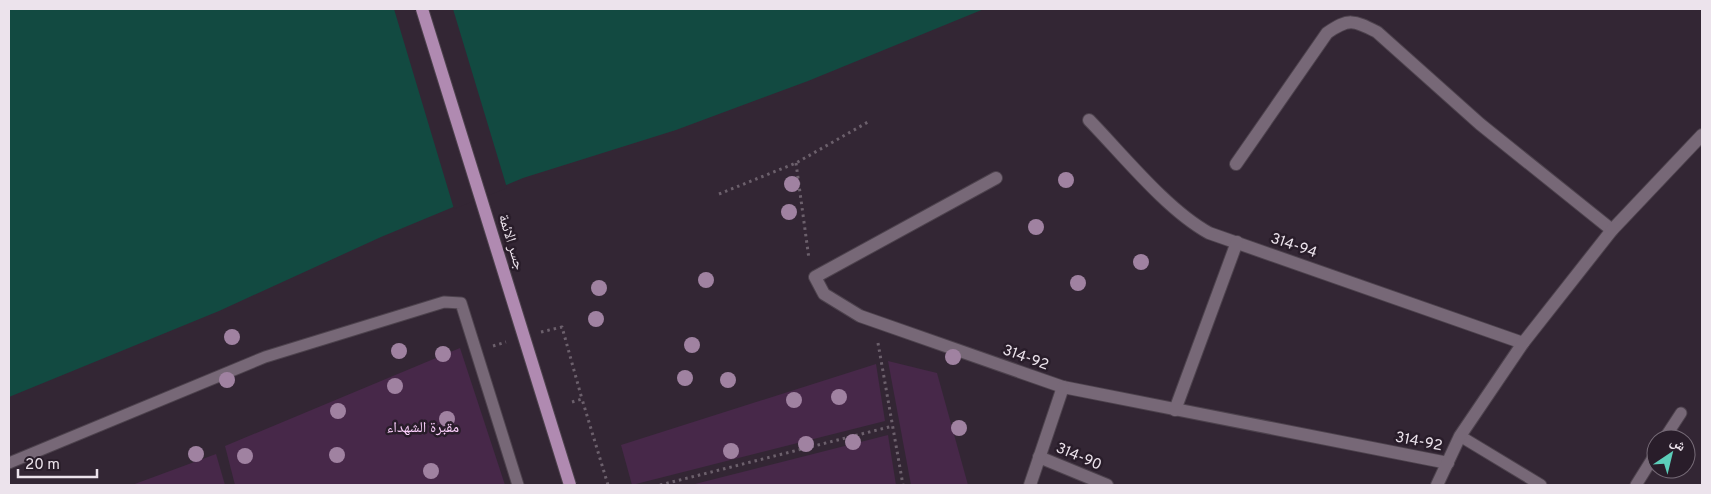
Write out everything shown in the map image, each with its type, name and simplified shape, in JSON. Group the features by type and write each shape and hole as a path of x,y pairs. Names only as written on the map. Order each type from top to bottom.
{"main road":[{"name":"جسر الائمة","path":"422,9 570,485"}],"street":[{"path":"1236,164 1327,33 1343,22 1356,22 1376,32 1480,124 1612,230"},
{"name":"314-94","path":"1089,120 1193,224 1209,233 1524,343"},
{"path":"1437,485 1460,436 1524,343 1612,230 1702,135"},
{"path":"815,277 996,178"},
{"path":"1175,410 1238,242"},
{"name":"314-92","path":"815,277 824,294 860,316 1063,387 1448,463"},
{"path":"1030,485 1063,387"},
{"name":"314-90","path":"1039,457 1107,485"}],"lane":[{"path":"9,464 265,357 444,302 461,303 518,485"},
{"path":"1670,429 1680,413"},
{"path":"1460,436 1541,485"},
{"path":"1636,485 1646,468"}],"path":[{"path":"719,194 796,163 868,122"},
{"path":"796,163 809,264 815,277"},
{"path":"884,324 878,341 904,485"},
{"path":"562,327 608,485"},
{"path":"572,402 582,399"},
{"path":"660,485 893,426"}],"green space":[{"name":"مقبرة الشهداء","path":"460,348 505,485 235,485 225,446"},
{"path":"888,361 937,373 968,485 911,485"},
{"path":"876,364 885,421 632,485 621,445"},
{"path":"888,435 896,485 691,485"},
{"path":"216,454 225,485 132,485"}],"shaded area":[{"path":"9,9 984,9 808,81 676,130 523,178 381,237 219,311 9,397"}],"pier":[{"path":"394,9 453,9 507,188 454,209"}]}
